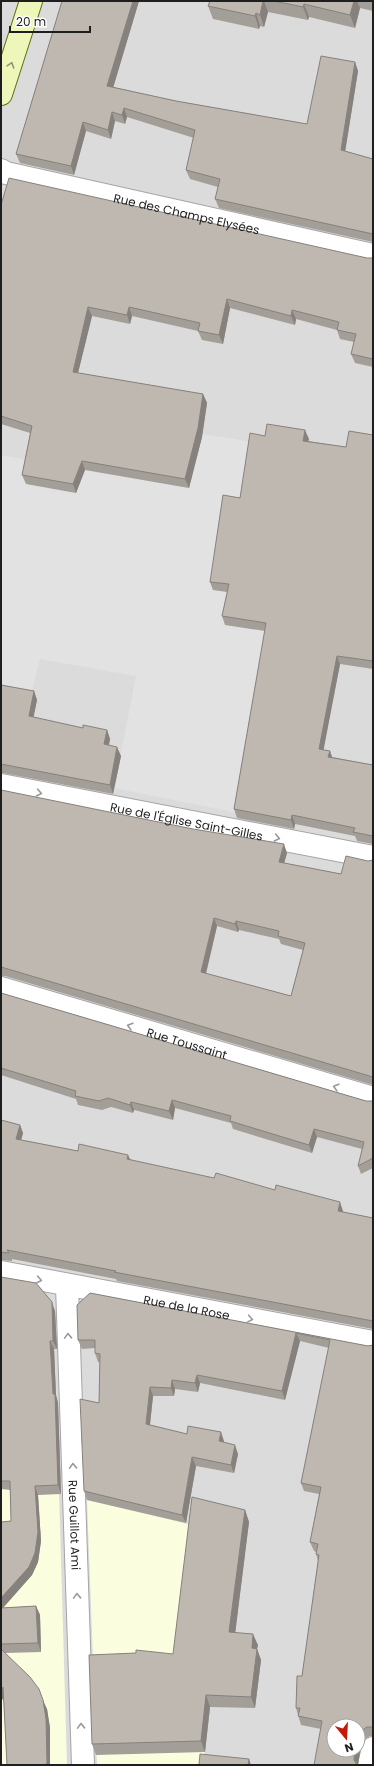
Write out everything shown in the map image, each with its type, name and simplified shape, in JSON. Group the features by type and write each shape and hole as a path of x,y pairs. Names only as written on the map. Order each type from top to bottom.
{"main road":[{"path":"1,94 31,1"}],"street":[{"name":"Rue des Champs Elysées","path":"1,170 373,255"},
{"name":"Rue de l'Église Saint-Gilles","path":"1,785 373,857"},
{"name":"Rue Toussaint","path":"1,988 373,1098"},
{"name":"Rue de la Rose","path":"1,1272 373,1342"},
{"name":"Rue Guillot Ami","path":"67,1285 82,1765"},
{"path":"369,1765 373,1748"}],"shaded area":[{"path":"1,1 373,1 373,1765 1,1765"},
{"path":"202,434 253,442 243,507 213,590 232,592 269,631 238,813 114,788 136,676 40,659 30,698 1,693 1,455 188,488"},
{"path":"1,1399 57,1423 67,1765 1,1765"},
{"path":"87,1500 230,1534 203,1765 97,1765"}],"building":[{"path":"62,1 133,1 107,86 176,101 307,124 321,56 355,62 341,150 373,159 373,234 215,199 220,179 186,170 195,130 124,108 122,115 112,112 108,130 83,122 71,166 16,154"},
{"path":"210,1 263,1 260,15 256,13 255,16 208,6"},
{"path":"274,1 354,1 350,15 304,4 303,7"},
{"path":"9,178 367,258 373,258 373,359 351,354 356,334 337,330 339,322 292,310 291,316 227,299 219,335 198,331 200,323 129,307 127,315 88,307 73,372 203,394 198,428 185,479 82,461 73,484 22,475 32,426 1,416 1,205"},
{"path":"267,424 305,430 303,441 346,447 349,431 373,435 373,661 337,656 319,749 330,751 328,757 373,765 373,836 353,832 355,828 292,815 291,820 234,809 266,623 222,616 229,584 210,582 223,495 240,498 250,433 265,436"},
{"path":"1,685 34,691 29,716 83,728 83,725 107,730 104,744 117,747 110,785 1,764"},
{"path":"1,790 193,829 284,844 279,862 341,874 346,856 368,861 373,860 373,1077 1,967","holes":["214,918 235,924 236,921 279,931 278,936 305,943 291,996 201,972"]},
{"path":"1,993 366,1101 373,1101 373,1158 358,1166 364,1142 314,1129 309,1145 230,1121 231,1116 172,1100 169,1111 131,1102 130,1105 108,1098 99,1101 75,1096 76,1091 1,1068"},
{"path":"1,1120 20,1125 16,1139 78,1151 79,1144 128,1155 127,1159 214,1178 216,1173 275,1190 276,1185 340,1202 338,1211 373,1218 373,1321 114,1272 116,1271 7,1250 9,1253 1,1252"},
{"path":"1,1277 36,1283 52,1302 53,1341 50,1341 53,1394 55,1394 58,1485 35,1486 38,1532 35,1553 29,1567 1,1598 1,1522 11,1521 10,1481 1,1481"},
{"path":"90,1293 368,1346 373,1345 373,1727 366,1728 366,1718 326,1718 326,1758 354,1758 357,1765 314,1765 322,1721 298,1716 300,1708 296,1708 297,1676 302,1676 319,1555 316,1554 318,1544 310,1542 321,1487 301,1483 330,1340 296,1333 282,1391 197,1375 195,1383 172,1380 171,1388 150,1387 146,1424 187,1434 188,1426 221,1432 219,1441 235,1445 231,1465 192,1457 182,1515 84,1491 80,1399 99,1403 100,1354 95,1353 95,1340 78,1340 77,1305"},
{"path":"192,1497 245,1510 229,1632 253,1634 252,1648 257,1649 251,1697 206,1695 201,1741 92,1744 89,1655 136,1653 136,1650 173,1654"},
{"path":"36,1606 38,1643 1,1644 1,1608"},
{"path":"1,1649 30,1677 39,1689 43,1700 46,1719 47,1763 45,1765 7,1765 3,1687 1,1689"},
{"path":"200,1754 249,1759 248,1765 199,1765"}]}
